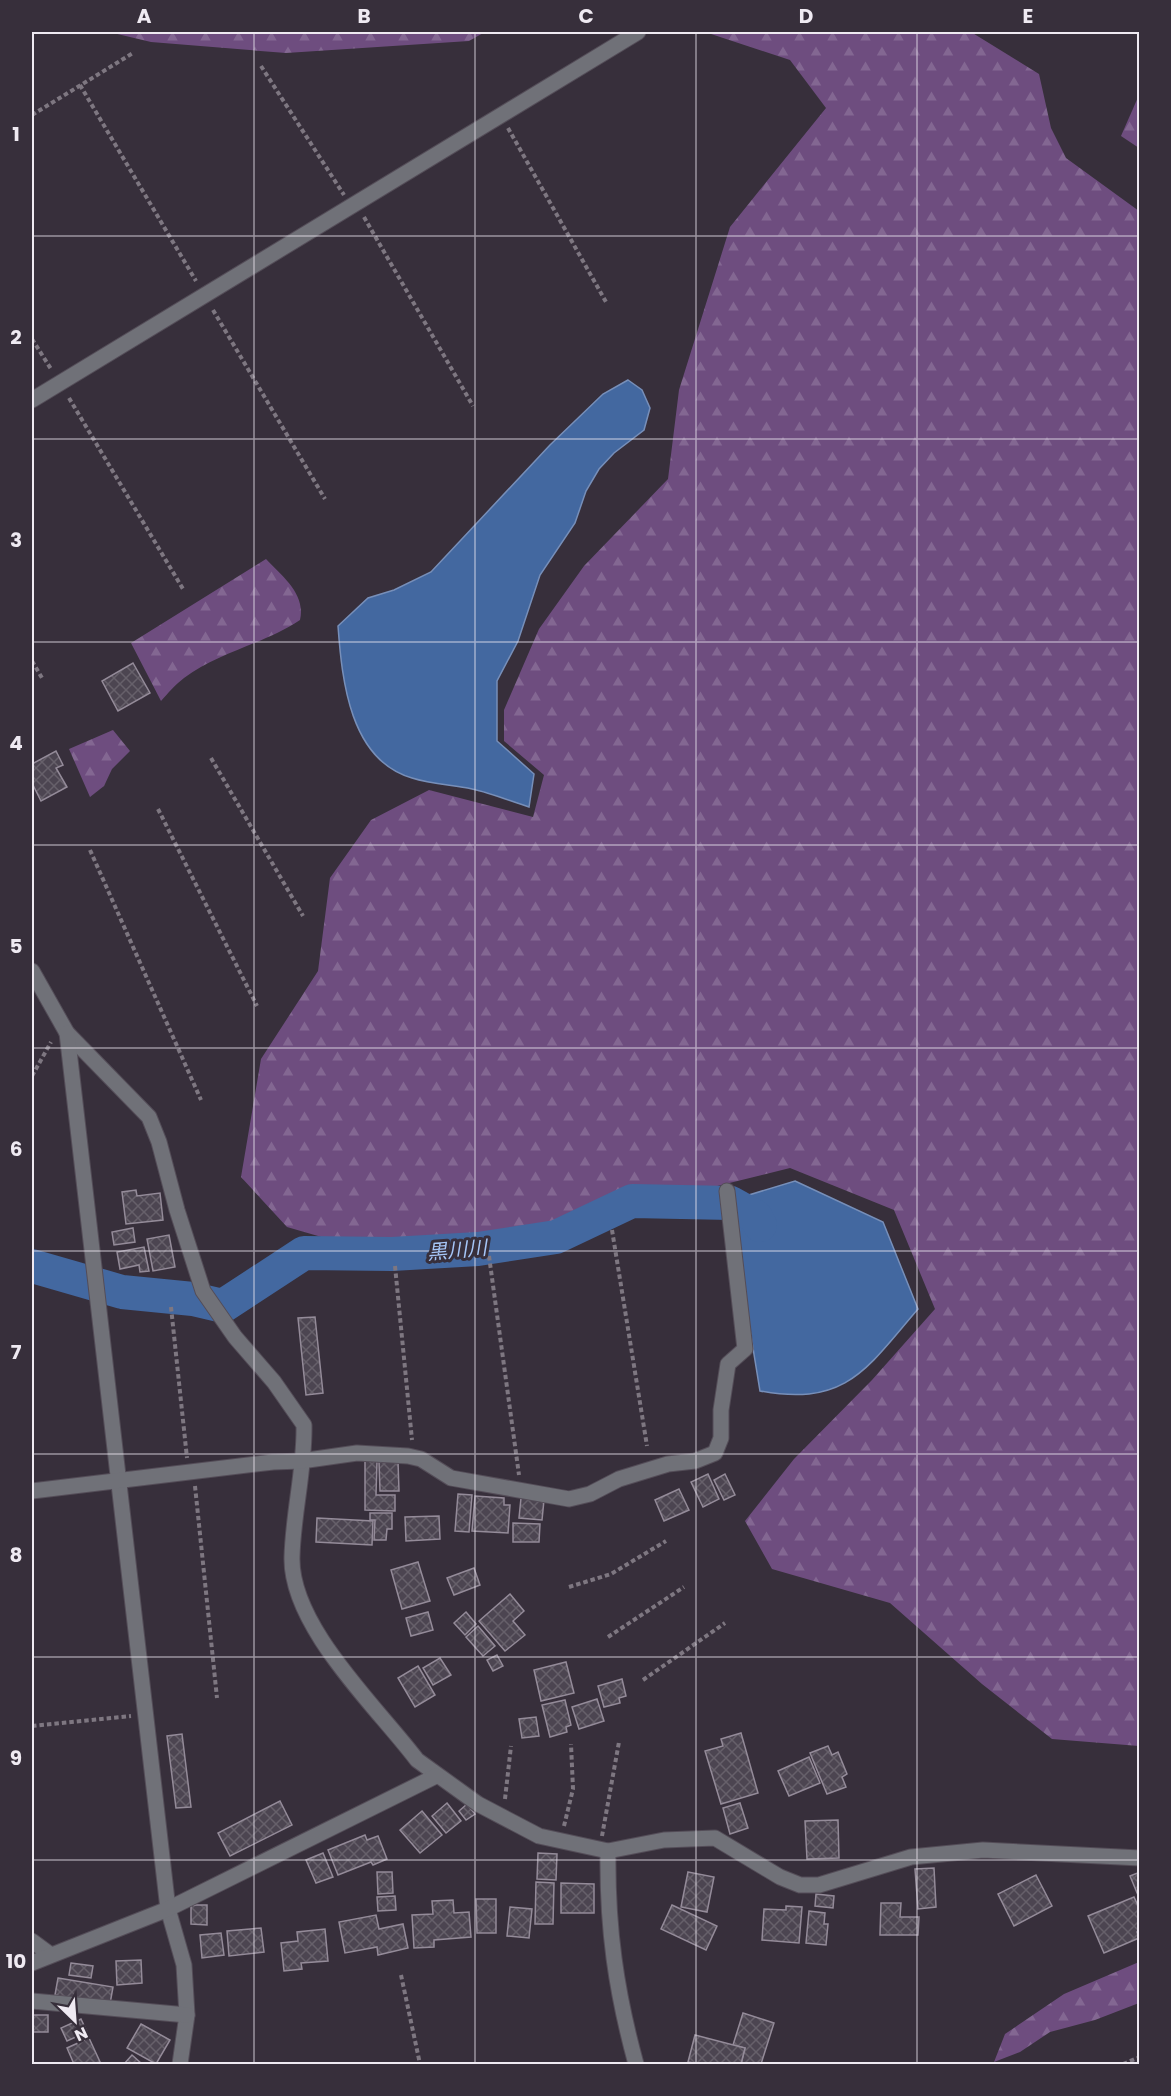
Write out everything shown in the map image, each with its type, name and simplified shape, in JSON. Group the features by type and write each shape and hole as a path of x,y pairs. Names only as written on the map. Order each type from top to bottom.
{"street":[{"path":"32,400 638,32"},
{"path":"32,971 64,1028 148,1117 159,1142 177,1210 203,1291 304,1425 291,1559 297,1592 316,1634 417,1760 436,1776 478,1804 539,1836 604,1847 664,1840 715,1838 780,1877 800,1885 819,1886 911,1857 983,1850 1140,1858"},
{"path":"64,1028 168,1909 184,1965 187,2014 180,2064"},
{"path":"32,1491 357,1453 408,1456 421,1459 451,1478 568,1499 591,1494 619,1479 668,1464 695,1461 715,1453 721,1438 721,1410 728,1364 745,1349 727,1191"},
{"path":"32,1963 168,1909 436,1776"},
{"path":"604,1847 616,1985 636,2064"},
{"path":"32,1941 51,1955"},
{"path":"32,2001 187,2014"}],"path":[{"path":"32,115 133,53"},
{"path":"261,66 344,195"},
{"path":"80,85 198,284"},
{"path":"508,128 606,302"},
{"path":"364,217 473,406"},
{"path":"213,310 325,499"},
{"path":"32,339 52,373"},
{"path":"69,398 183,588"},
{"path":"32,661 42,678"},
{"path":"211,758 303,916"},
{"path":"158,809 257,1006"},
{"path":"90,850 201,1100"},
{"path":"32,1076 64,1028"},
{"path":"612,1230 647,1446"},
{"path":"489,1256 520,1484"},
{"path":"395,1266 413,1447"},
{"path":"171,1307 188,1462"},
{"path":"195,1486 217,1698"},
{"path":"569,1587 611,1574 666,1541"},
{"path":"608,1637 684,1587"},
{"path":"643,1680 725,1623"},
{"path":"32,1726 132,1716"},
{"path":"604,1847 619,1742"},
{"path":"562,1835 573,1789 571,1744"},
{"path":"503,1810 511,1746"},
{"path":"401,1975 420,2064"},
{"path":"1123,2064 1140,2057"}],"green space":[{"path":"109,32 485,32 469,41 286,53 151,42"},
{"path":"705,32 971,32 1039,74 1051,128 1066,158 1139,211 1139,1746 1052,1739 982,1684 890,1603 772,1569 745,1521 794,1459 872,1380 935,1309 894,1210 790,1168 705,1189 635,1187 564,1226 458,1239 356,1247 287,1227 241,1177 261,1059 318,971 330,878 371,820 429,790 533,817 544,775 504,741 504,710 539,629 584,566 668,479 679,390 730,227 826,108 790,60"},
{"path":"1139,95 1140,148 1121,136"},
{"path":"266,559 286,579 296,594 300,602 300,620 272,636 198,669 181,680 161,701 131,643"},
{"path":"113,730 130,751 112,769 104,786 90,797 69,749"},
{"path":"1139,1962 1139,2003 1095,2020 1050,2032 1020,2052 994,2062 1005,2034 1064,1994"}],"water":[{"path":"628,380 642,390 650,408 644,430 614,453 599,469 586,491 575,523 540,575 518,641 497,681 497,741 534,774 529,807 479,791 419,780 391,769 375,754 362,736 353,716 343,670 338,626 368,598 394,590 431,572 550,445 603,394"},
{"path":"795,1181 883,1222 918,1309 869,1365 852,1378 835,1388 814,1393 790,1394 760,1391 729,1201"}],"building":[{"path":"133,663 150,693 118,711 102,681"},
{"path":"56,751 63,765 56,768 67,787 41,801 32,783 32,764"},
{"path":"136,1190 137,1196 160,1193 163,1220 126,1224 122,1192"},
{"path":"133,1228 135,1242 114,1245 112,1232"},
{"path":"169,1235 175,1267 153,1271 147,1239"},
{"path":"144,1247 149,1271 140,1272 139,1265 120,1269 117,1252"},
{"path":"315,1317 323,1393 306,1395 298,1318"},
{"path":"365,1461 377,1461 376,1495 395,1495 395,1511 365,1510"},
{"path":"398,1461 399,1491 380,1491 379,1462"},
{"path":"708,1474 719,1499 703,1507 691,1482"},
{"path":"725,1474 735,1495 724,1500 714,1480"},
{"path":"679,1489 689,1510 664,1521 655,1500"},
{"path":"458,1494 472,1495 469,1532 455,1531"},
{"path":"475,1496 504,1498 504,1505 510,1505 508,1533 472,1531"},
{"path":"521,1498 544,1500 542,1520 519,1518"},
{"path":"370,1513 392,1513 392,1529 387,1529 386,1540 374,1540 375,1520 370,1520"},
{"path":"439,1516 440,1539 406,1541 405,1517"},
{"path":"317,1518 373,1521 372,1545 316,1542"},
{"path":"513,1523 540,1524 539,1542 513,1542"},
{"path":"418,1562 430,1601 402,1609 391,1570"},
{"path":"474,1568 480,1585 454,1595 447,1578"},
{"path":"510,1594 524,1611 513,1621 525,1635 505,1651 479,1621"},
{"path":"428,1612 433,1630 411,1636 406,1618"},
{"path":"466,1612 476,1624 465,1635 454,1623"},
{"path":"478,1626 495,1646 483,1656 466,1637"},
{"path":"497,1655 503,1666 493,1671 487,1660"},
{"path":"440,1658 451,1675 433,1685 423,1668"},
{"path":"566,1662 574,1693 541,1701 534,1670"},
{"path":"418,1666 435,1695 415,1707 398,1678"},
{"path":"622,1679 626,1696 619,1698 620,1703 604,1707 598,1686"},
{"path":"597,1699 604,1721 579,1729 572,1707"},
{"path":"565,1700 571,1725 566,1727 567,1732 550,1737 542,1705"},
{"path":"536,1717 539,1736 522,1738 519,1719"},
{"path":"741,1733 758,1793 721,1804 705,1751 723,1746 721,1739"},
{"path":"182,1734 191,1807 176,1808 167,1736"},
{"path":"828,1746 832,1755 838,1752 847,1774 842,1777 846,1787 827,1794 810,1753"},
{"path":"809,1757 820,1783 789,1796 778,1771"},
{"path":"280,1801 292,1825 230,1856 218,1833"},
{"path":"447,1803 461,1821 446,1833 432,1816"},
{"path":"740,1803 748,1828 730,1834 723,1808"},
{"path":"467,1804 475,1814 466,1820 459,1811"},
{"path":"422,1811 442,1835 420,1853 400,1830"},
{"path":"838,1820 839,1858 807,1859 805,1821"},
{"path":"365,1835 367,1840 378,1836 387,1859 373,1865 371,1862 338,1875 328,1850"},
{"path":"323,1853 333,1877 316,1883 306,1860"},
{"path":"538,1853 557,1854 556,1880 537,1879"},
{"path":"934,1868 936,1907 918,1909 915,1869"},
{"path":"377,1872 392,1872 393,1893 378,1894"},
{"path":"688,1872 714,1877 707,1912 681,1907"},
{"path":"1140,1872 1140,1900 1130,1876"},
{"path":"1036,1875 1052,1906 1014,1926 998,1894"},
{"path":"536,1882 554,1883 553,1924 535,1924"},
{"path":"561,1883 594,1884 594,1913 561,1913"},
{"path":"816,1894 834,1896 833,1908 815,1906"},
{"path":"395,1896 396,1910 378,1911 377,1897"},
{"path":"1134,1897 1140,1910 1140,1931 1137,1932 1139,1938 1104,1953 1088,1916"},
{"path":"476,1899 496,1899 496,1933 477,1933"},
{"path":"453,1900 454,1913 469,1912 471,1937 434,1940 434,1947 414,1948 412,1915 433,1914 432,1901"},
{"path":"881,1903 901,1903 900,1917 919,1917 918,1935 880,1935"},
{"path":"191,1905 207,1905 207,1925 191,1924"},
{"path":"672,1905 717,1926 706,1950 661,1929"},
{"path":"786,1906 802,1907 799,1943 762,1940 764,1909 786,1910"},
{"path":"510,1907 532,1909 529,1938 507,1936"},
{"path":"809,1911 825,1913 824,1924 828,1924 826,1945 806,1943"},
{"path":"376,1915 379,1929 403,1924 408,1948 378,1955 377,1947 345,1953 339,1922"},
{"path":"261,1928 264,1952 229,1956 227,1931"},
{"path":"325,1929 328,1961 301,1963 302,1969 284,1971 281,1943 298,1941 297,1932"},
{"path":"221,1933 224,1955 202,1958 200,1935"},
{"path":"141,1960 142,1983 117,1985 116,1961"},
{"path":"71,1963 93,1966 91,1978 69,1975"},
{"path":"58,1978 113,1987 110,2004 55,1995"},
{"path":"743,2013 774,2023 761,2064 741,2064 745,2048 733,2045"},
{"path":"32,2015 48,2015 48,2032 32,2032"},
{"path":"81,2019 87,2032 67,2041 61,2028"},
{"path":"141,2024 170,2040 156,2064 127,2048"},
{"path":"695,2035 745,2048 741,2064 688,2062"},
{"path":"89,2038 101,2064 74,2064 67,2048"},
{"path":"132,2055 142,2064 124,2064"}],"waterway":[{"name":"黒川川","path":"32,1266 122,1292 193,1299 223,1306 304,1253 392,1254 478,1249 556,1237 632,1201 731,1203 756,1217 760,1225"}]}
